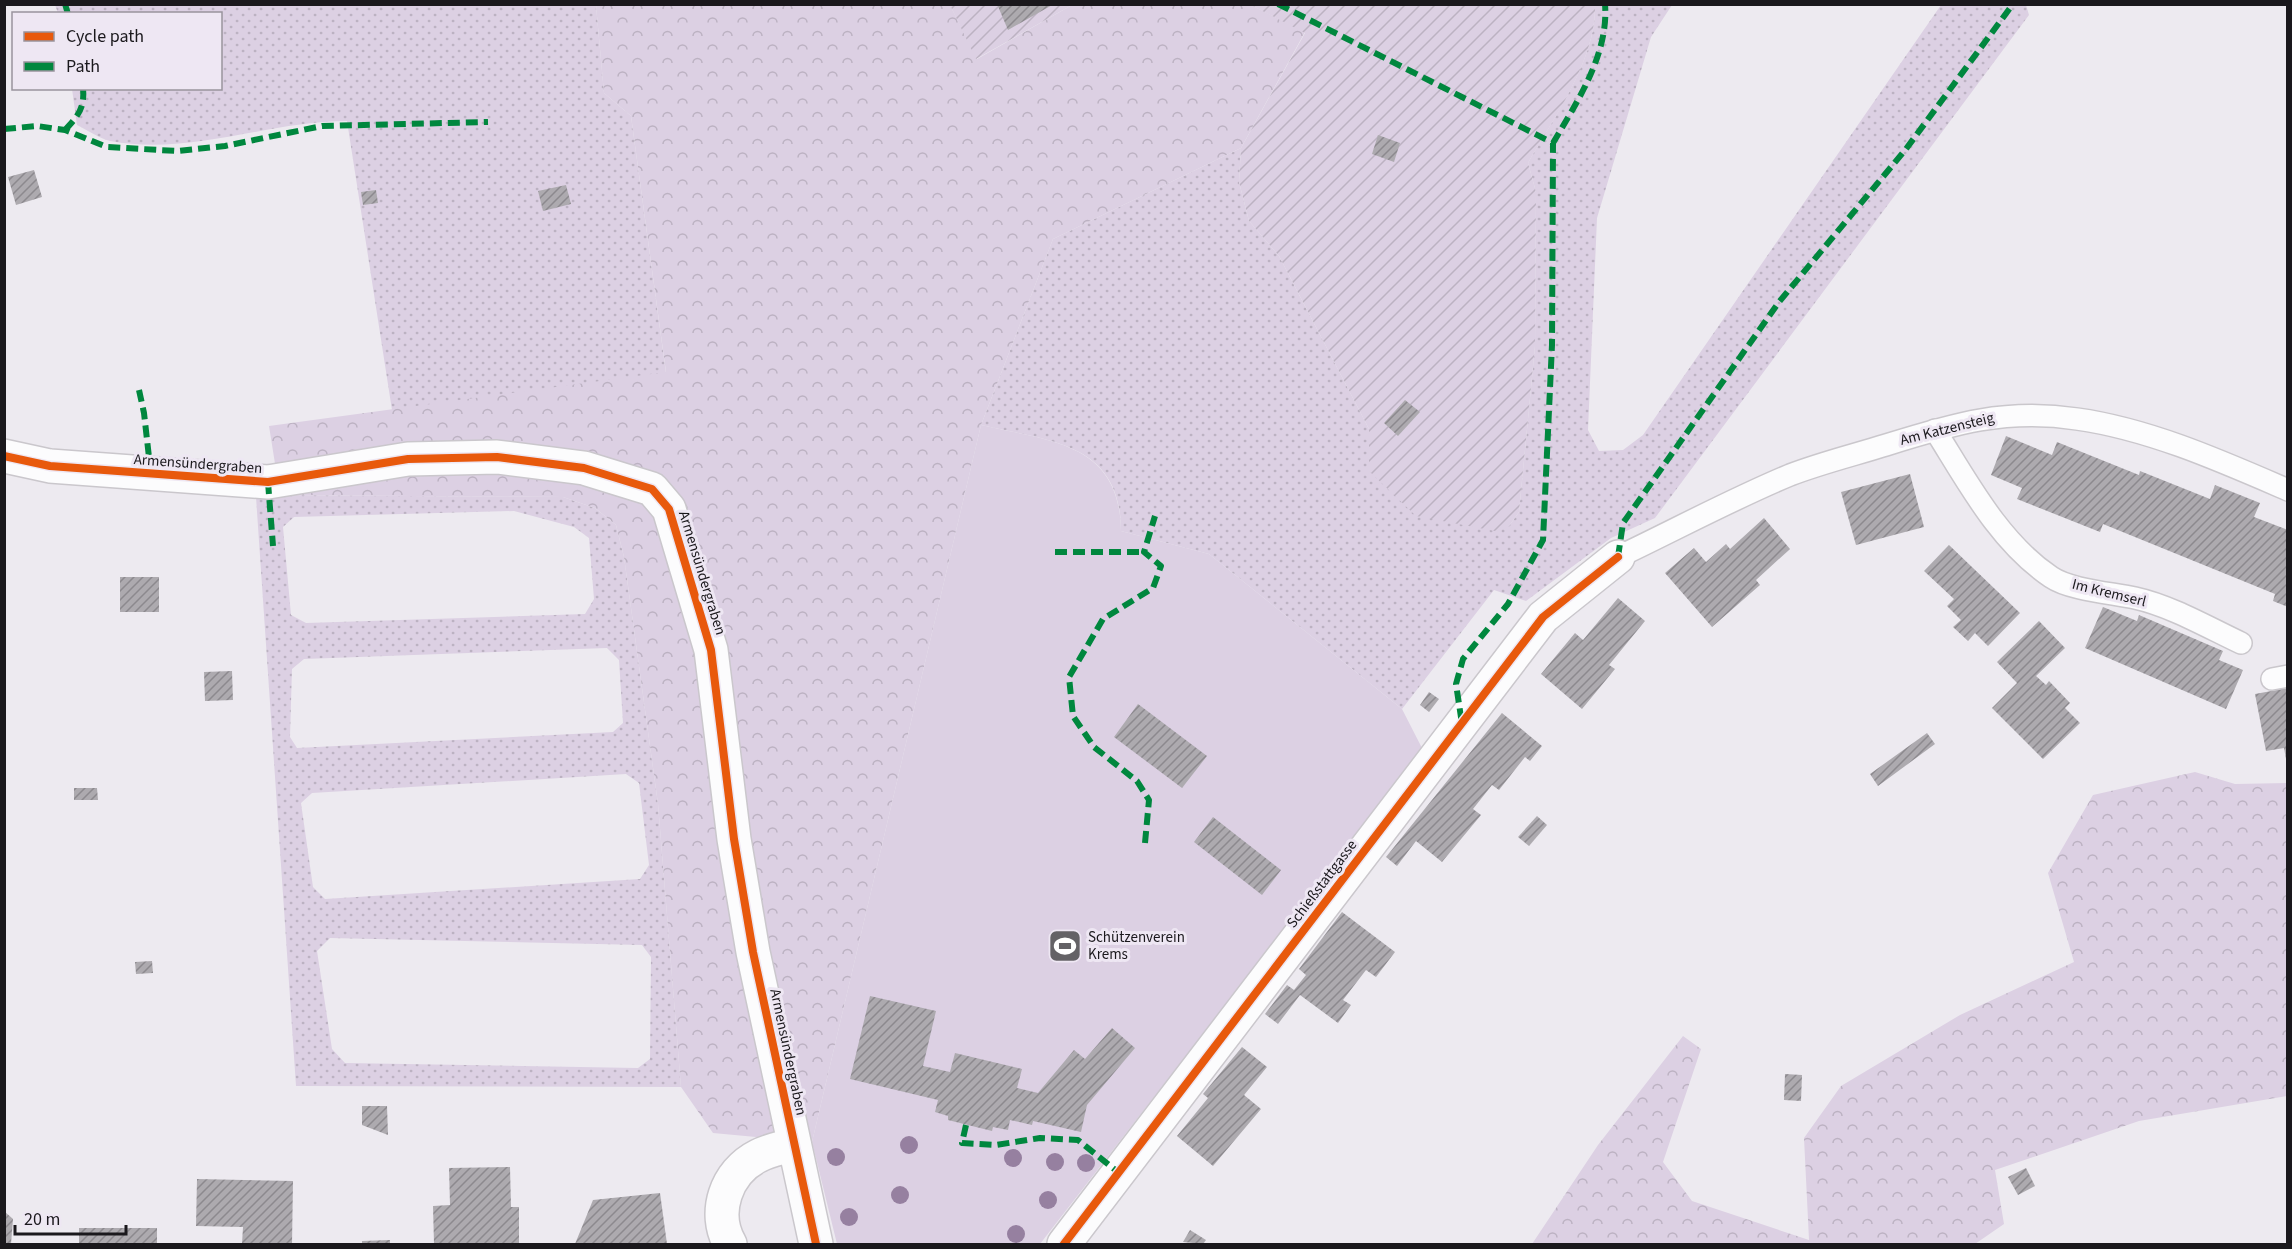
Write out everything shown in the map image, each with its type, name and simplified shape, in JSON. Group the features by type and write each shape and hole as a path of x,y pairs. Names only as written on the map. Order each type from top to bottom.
{"street":[{"name":"Armensündergraben","path":"4,456 73,468 268,482 408,459 497,457 584,468 652,489 669,509 711,650 734,839 753,952 816,1245"},
{"name":"Schießstattgasse","path":"1064,1245 1543,617 1618,557"},
{"path":"730,1245 725,1236 721,1203 735,1174 758,1156 794,1144"}],"lane":[{"name":"Am Katzensteig","path":"1618,557 1791,475 1935,430 1986,417 2031,415 2078,419 2139,434 2236,468 2288,490"},
{"name":"Im Kremserl","path":"1935,430 1982,504 2014,545 2052,578 2106,594 2136,598 2189,618 2241,643"}],"green space":[{"path":"55,5 596,5 604,93 631,116 666,373 392,410 347,121 317,122 170,144 140,144 106,140 77,125 72,90 222,90 222,12 58,12"},
{"path":"596,5 950,5 977,59 1072,5 1251,5 1305,32 1241,148 1053,239 981,425 812,1142 713,1133 681,1087 658,804 624,557 616,525 595,508 563,497 280,495 269,426 666,372 631,116 604,93"},
{"path":"950,5 1072,5 976,59"},
{"path":"1251,5 1595,5 1594,25 1582,66 1528,163 1536,192 1535,346 1519,512 1509,526 1495,531 1416,516 1369,471 1369,429 1279,256 1249,221 1239,182 1241,148 1305,33"},
{"path":"1595,5 1672,5 1651,37 1597,218 1588,430 1599,451 1623,450 1643,435 1941,5 2026,5 2029,15 1655,518 1611,538 1526,601 1494,590 1402,709 1209,554 1121,531 1118,502 1109,479 1095,463 1055,442 981,425 1053,239 1241,148 1239,182 1249,221 1279,256 1369,429 1369,471 1509,526 1519,512 1535,346 1536,192 1528,163 1582,66 1594,25"},
{"name":"Schützenverein Krems","path":"981,425 1055,442 1076,451 1094,463 1108,479 1117,502 1121,531 1209,554 1402,709 1423,750 1040,1244 837,1244 812,1142"},
{"path":"280,495 563,497 595,508 616,525 624,557 658,804 681,1087 296,1086 256,497","holes":["514,511 574,527 589,538 594,599 585,614 306,623 291,615 283,527 294,517","607,648 619,660 623,723 613,732 297,748 290,737 292,669 304,659","626,774 639,783 649,865 640,879 325,899 313,887 301,803 312,793","330,938 642,945 651,957 650,1059 638,1068 345,1063 332,1049 317,951"]},
{"path":"2195,772 2235,784 2287,783 2287,1096 2139,1121 1995,1170 2004,1224 1975,1244 1532,1244 1598,1145 1683,1036 1701,1049 1663,1162 1692,1201 1809,1240 1804,1138 1841,1086 1960,1015 2074,962 2048,873 2093,795"}],"building":[{"path":"997,4 1054,4 1008,30"},
{"path":"1378,135 1400,143 1394,162 1372,154"},
{"path":"34,170 42,197 16,205 8,177"},
{"path":"566,185 571,204 543,211 538,191"},
{"path":"376,190 378,203 363,205 361,192"},
{"path":"1405,400 1420,412 1398,436 1384,423"},
{"path":"2006,436 2052,455 2057,442 2139,475 2140,471 2210,499 2215,485 2260,503 2254,517 2288,530 2288,607 2273,601 2275,594 2103,524 2100,532 2017,499 2022,488 1991,475"},
{"path":"1910,474 1924,527 1856,545 1841,492"},
{"path":"1764,518 1790,549 1756,580 1760,585 1712,627 1665,573 1694,548 1706,562 1726,544 1730,549"},
{"path":"1949,545 2020,613 1988,646 1975,633 1968,641 1953,627 1961,620 1947,606 1954,599 1924,571"},
{"path":"120,577 159,577 159,612 120,612"},
{"path":"1618,598 1645,621 1609,665 1615,669 1582,709 1541,674 1575,633 1583,640"},
{"path":"2103,607 2137,621 2139,615 2223,651 2219,660 2243,670 2226,709 2085,648"},
{"path":"2039,621 2065,648 2036,676 2046,685 2049,681 2070,703 2065,708 2080,723 2043,759 1992,708 2017,683 1997,662"},
{"path":"232,671 233,700 205,701 204,672"},
{"path":"2288,688 2288,759 2286,759 2284,748 2266,751 2255,694"},
{"path":"1429,692 1439,699 1429,712 1420,705"},
{"path":"1138,704 1207,756 1182,788 1114,737"},
{"path":"1502,713 1542,746 1530,761 1525,757 1499,790 1492,785 1473,809 1481,815 1442,862 1416,841 1397,866 1386,857"},
{"path":"1927,733 1935,744 1878,786 1870,774"},
{"path":"74,788 97,788 98,800 74,800"},
{"path":"1537,816 1547,825 1529,846 1518,837"},
{"path":"1213,817 1281,870 1262,895 1194,842"},
{"path":"1342,912 1395,952 1376,977 1366,970 1343,1000 1351,1005 1338,1023 1300,995 1278,1024 1265,1014 1287,985 1294,990 1306,975 1299,969"},
{"path":"152,961 153,973 136,974 135,962"},
{"path":"870,996 936,1011 923,1066 950,1072 955,1053 1022,1069 1017,1088 1038,1093 1074,1050 1085,1059 1112,1028 1135,1048 1087,1105 1081,1132 1033,1121 1032,1125 1010,1120 1008,1130 993,1127 992,1131 948,1120 948,1116 935,1112 938,1100 850,1079"},
{"path":"1242,1047 1267,1067 1244,1095 1261,1109 1213,1166 1177,1136 1208,1098 1203,1094"},
{"path":"1785,1074 1802,1075 1801,1101 1784,1100"},
{"path":"362,1106 387,1106 388,1135 362,1125"},
{"path":"510,1167 511,1207 519,1207 519,1244 434,1244 433,1206 450,1205 449,1168"},
{"path":"2026,1168 2035,1186 2018,1195 2008,1177"},
{"path":"197,1179 293,1181 292,1244 242,1244 243,1227 196,1226"},
{"path":"660,1193 667,1244 575,1244 593,1200"},
{"path":"4,1211 13,1219 11,1244 4,1244"},
{"path":"79,1228 157,1228 157,1244 79,1244"},
{"path":"1190,1230 1206,1240 1203,1244 1183,1242"},
{"path":"390,1240 390,1244 362,1244 362,1241"}],"marked path":[{"path":"65,4 67,12"},
{"path":"1278,4 1553,143 1552,345 1543,540 1508,604 1463,659 1456,684 1462,724"},
{"path":"1553,143 1581,94 1597,59 1605,23 1605,4"},
{"path":"1618,557 1623,523 1779,302 1906,149 2013,4"},
{"path":"65,130 80,111 83,90"},
{"path":"4,129 37,126 65,130 107,147 177,151 225,146 322,126 488,122"},
{"path":"139,390 151,475"},
{"path":"268,482 273,546"},
{"path":"1145,843 1149,800 1137,781 1094,747 1073,716 1069,677 1103,619 1153,588 1161,566 1144,552 1155,516"},
{"path":"1055,552 1144,552"},
{"path":"966,1125 962,1143 996,1145 1040,1138 1078,1140 1119,1173"}],"cycle path":[{"path":"4,456 50,466 268,482 408,459 497,457 584,468 652,489 669,509 711,650 734,839 753,952 816,1244"},
{"path":"1064,1244 1543,617 1618,557"}],"place":[{"name":"Schützenverein Krems","path":"1065,946"}]}
